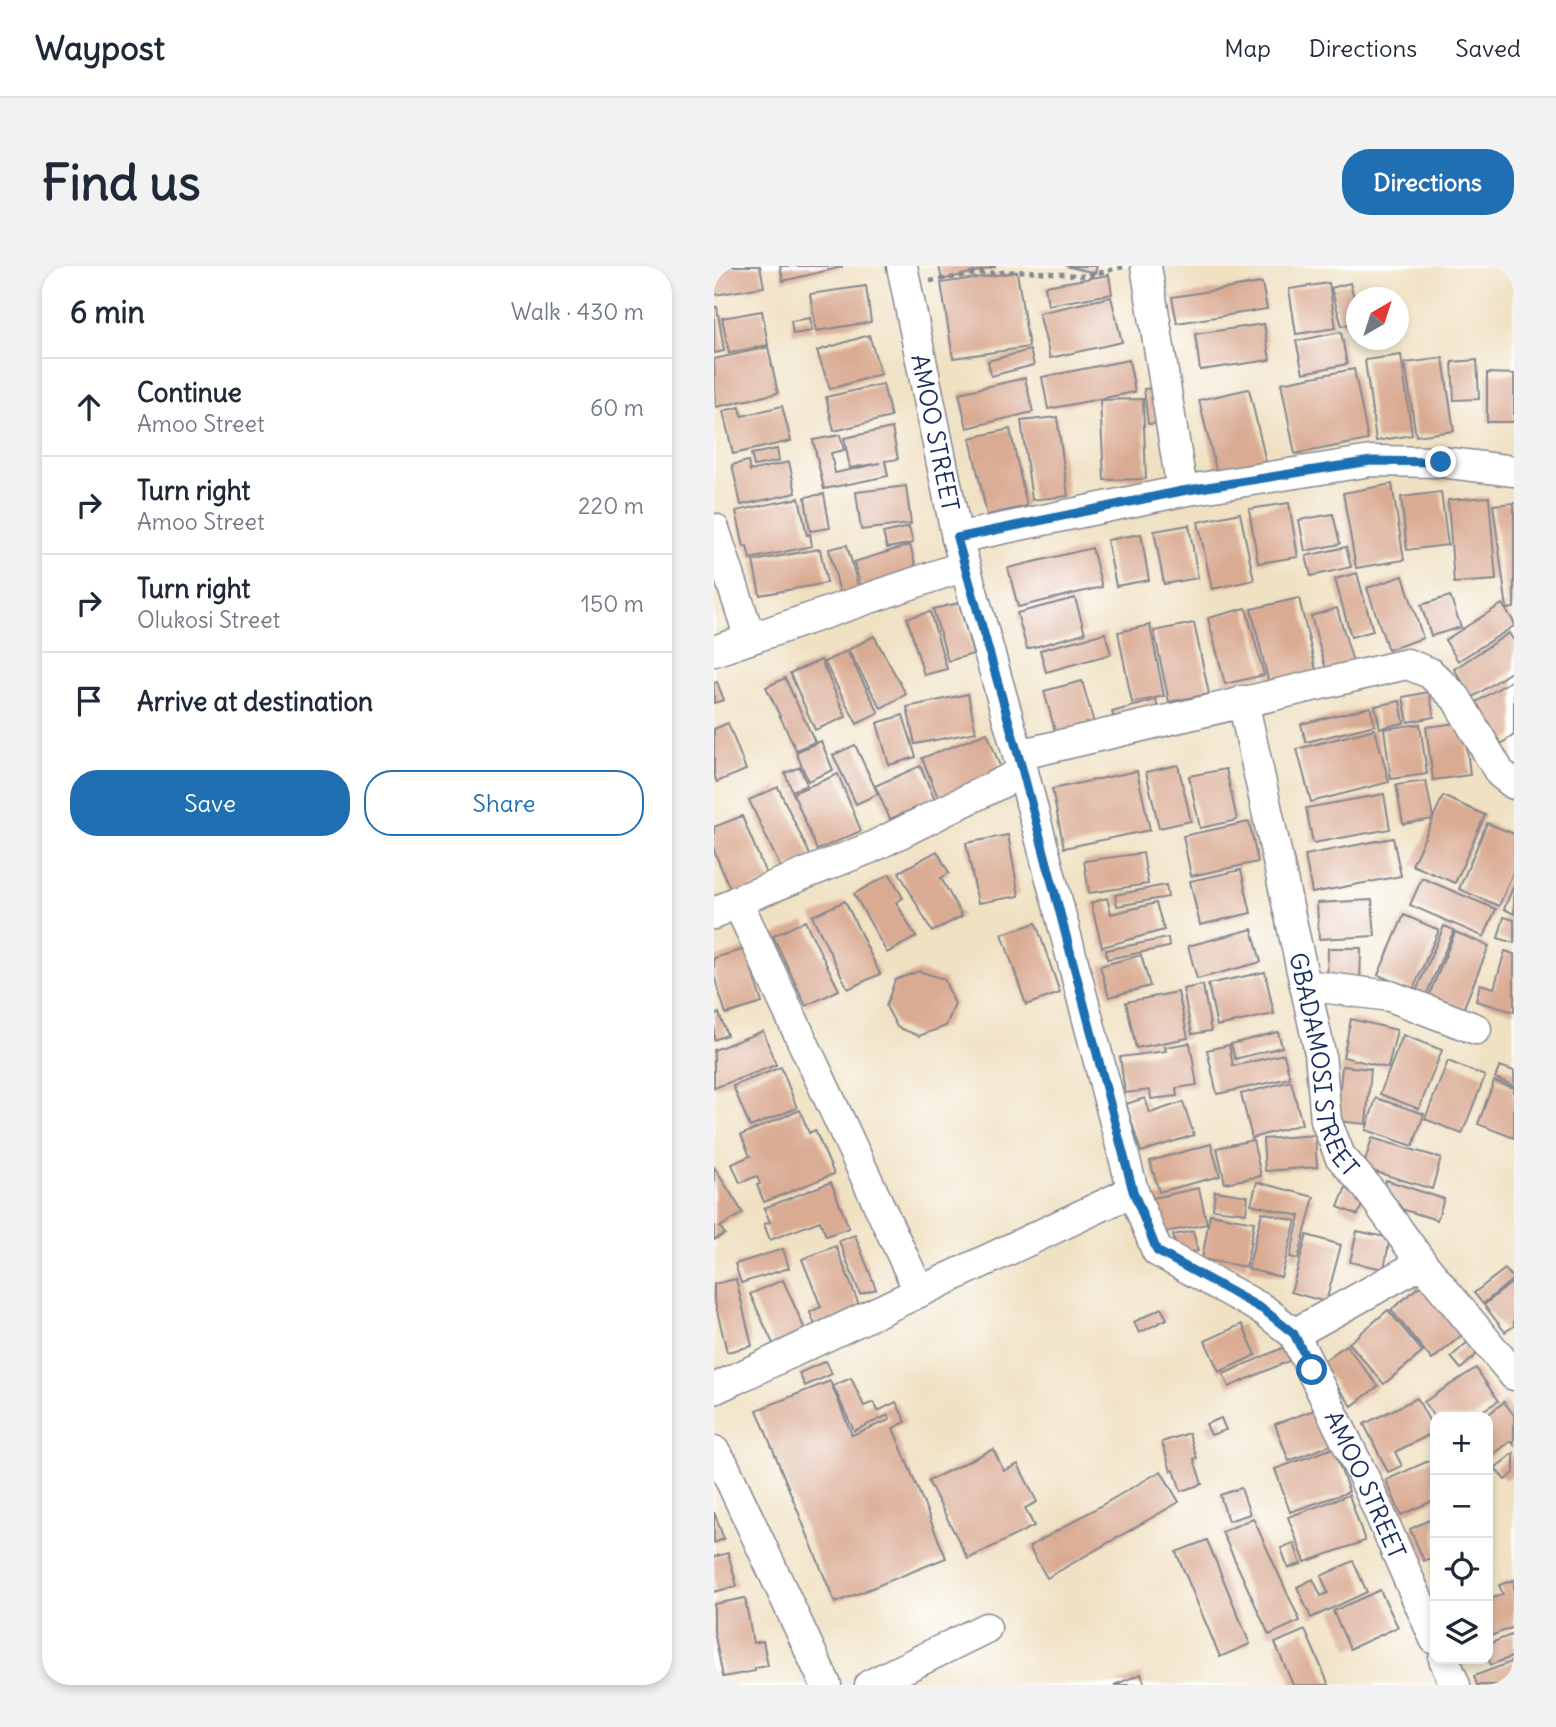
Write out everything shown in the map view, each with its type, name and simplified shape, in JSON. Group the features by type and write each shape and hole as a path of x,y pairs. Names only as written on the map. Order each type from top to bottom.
{"street":[{"path":"1146,266 1182,491"},
{"name":"AMOO STREET","path":"904,274 960,552 1021,763 1133,1191 1157,1251 1264,1310 1294,1334 1365,1480 1430,1628"},
{"path":"714,651 960,552 1182,491 1371,461 1441,462 1514,471"},
{"path":"714,529 750,638"},
{"path":"919,1290 726,908 870,848 1021,763 1243,702 1407,664 1430,673 1456,698 1500,773 1514,784"},
{"name":"GBADAMOSI STREET","path":"1243,702 1320,1053 1326,1121 1340,1156 1367,1187 1422,1264 1514,1375"},
{"path":"1305,985 1390,996 1476,1029"},
{"path":"714,1389 1133,1191"},
{"path":"1294,1334 1422,1264"},
{"path":"714,1451 723,1464 820,1683"},
{"path":"870,1685 986,1628"},
{"path":"1446,1664 1455,1685"}],"path":[{"path":"904,274 942,281 983,274 1028,271 1086,275 1127,266"}],"building":[{"path":"714,266 760,266 764,287 714,295"},
{"path":"780,266 842,266 842,267 783,281"},
{"path":"939,266 995,266 995,267 942,280"},
{"path":"1066,266 1097,266 1095,273"},
{"path":"1017,272 1029,347 953,358 941,283"},
{"path":"1109,275 1112,294 1048,305 1045,286"},
{"path":"1262,283 1267,309 1177,323 1172,297"},
{"path":"1329,283 1336,328 1296,334 1289,289"},
{"path":"1350,283 1351,287 1346,287 1346,325 1342,326 1331,288"},
{"path":"866,286 871,322 816,331 810,294"},
{"path":"1111,297 1122,342 1050,358 1039,313"},
{"path":"714,307 717,307 724,351 714,353"},
{"path":"762,311 768,345 729,353 722,318"},
{"path":"810,318 812,331 793,334 791,321"},
{"path":"1264,324 1270,360 1200,370 1195,334"},
{"path":"1341,332 1347,364 1303,373 1296,341"},
{"path":"869,335 881,374 830,389 817,351"},
{"path":"768,347 778,393 716,407 714,359"},
{"path":"1030,350 1034,365 991,376 988,361"},
{"path":"1401,355 1412,435 1376,441 1365,360"},
{"path":"1443,358 1454,431 1416,436 1405,363"},
{"path":"1129,360 1135,392 1048,409 1042,377"},
{"path":"1477,360 1479,399 1454,400 1452,362"},
{"path":"1354,369 1368,440 1295,454 1281,383"},
{"path":"1487,373 1514,374 1514,422 1487,422"},
{"path":"1025,378 1033,412 967,428 959,393"},
{"path":"883,384 891,417 834,431 826,397"},
{"path":"1158,388 1162,423 1148,424 1144,389"},
{"path":"1249,389 1266,462 1217,474 1199,400"},
{"path":"1143,399 1146,479 1104,480 1100,400"},
{"path":"782,406 791,441 733,454 723,411 740,407 742,416"},
{"path":"1057,417 1068,496 1032,500 1021,421"},
{"path":"892,428 898,459 885,461 888,476 824,489 813,440 840,435 844,450 831,453 835,473 880,463 850,468 844,438"},
{"path":"1010,429 1027,506 987,515 970,438"},
{"path":"777,449 779,461 754,466 751,454"},
{"path":"748,461 750,471 789,462 796,493 741,505 732,465"},
{"path":"1392,484 1404,560 1356,568 1343,493"},
{"path":"906,486 911,524 861,530 856,492"},
{"path":"1441,492 1448,545 1407,550 1401,497"},
{"path":"824,494 830,528 810,531 805,497"},
{"path":"1489,497 1496,580 1454,583 1448,500"},
{"path":"799,498 812,546 750,559 747,546 744,547 736,511"},
{"path":"1289,503 1298,557 1258,563 1249,509"},
{"path":"1514,503 1514,608 1507,609 1493,505"},
{"path":"1240,513 1254,580 1212,589 1198,522"},
{"path":"1333,514 1340,544 1305,551 1299,520"},
{"path":"1189,525 1198,578 1164,584 1154,531"},
{"path":"909,527 913,543 887,548 883,533"},
{"path":"1141,534 1149,580 1116,586 1107,540"},
{"path":"847,545 860,593 841,597 829,549"},
{"path":"910,545 918,574 862,590 854,562"},
{"path":"1346,547 1351,567 1311,576 1306,556"},
{"path":"1092,548 1102,587 1018,607 1008,568"},
{"path":"820,549 827,583 760,595 753,561"},
{"path":"1357,573 1373,631 1351,637 1335,579"},
{"path":"1403,576 1423,638 1388,650 1367,588"},
{"path":"1450,596 1461,627 1431,636 1421,605"},
{"path":"1075,598 1085,633 1027,649 1017,613"},
{"path":"1299,598 1317,674 1269,684 1251,609"},
{"path":"959,603 973,654 948,661 933,609"},
{"path":"1502,604 1514,626 1458,661 1445,640"},
{"path":"1246,608 1264,675 1225,684 1208,618"},
{"path":"1337,608 1355,669 1328,677 1311,616"},
{"path":"930,612 947,669 924,675 907,618"},
{"path":"1194,623 1209,694 1169,702 1154,631"},
{"path":"1150,625 1164,696 1132,703 1118,632"},
{"path":"1105,633 1111,654 1046,672 1040,650"},
{"path":"1509,633 1514,641 1514,670 1473,697 1454,669"},
{"path":"874,636 906,694 881,708 848,650"},
{"path":"847,651 879,713 857,724 824,662"},
{"path":"821,660 846,717 815,730 790,673"},
{"path":"785,678 815,742 796,750 766,687"},
{"path":"1514,679 1514,735 1499,745 1473,704"},
{"path":"1082,681 1094,723 1056,734 1044,691"},
{"path":"717,682 724,700 714,703 714,683"},
{"path":"1429,692 1434,717 1408,722 1403,697"},
{"path":"968,694 976,732 915,744 907,707"},
{"path":"1156,700 1160,716 1116,728 1112,712"},
{"path":"1400,701 1404,723 1380,728 1375,706"},
{"path":"1370,707 1375,725 1306,742 1301,724"},
{"path":"903,715 916,757 889,765 877,723"},
{"path":"1464,722 1470,775 1433,780 1426,727"},
{"path":"728,723 746,770 717,782 714,775 714,729"},
{"path":"1420,724 1427,774 1391,779 1384,729"},
{"path":"1375,729 1389,782 1311,802 1297,749"},
{"path":"987,733 1004,776 939,800 922,758"},
{"path":"821,741 833,770 808,781 796,752"},
{"path":"855,745 878,794 856,804 833,755"},
{"path":"1178,765 1191,821 1159,828 1146,772"},
{"path":"920,766 935,800 890,819 875,786"},
{"path":"800,767 807,785 792,791 785,773"},
{"path":"1226,769 1237,820 1200,828 1189,776"},
{"path":"1137,771 1150,830 1064,848 1052,789"},
{"path":"838,774 861,831 817,850 793,793"},
{"path":"1426,781 1433,818 1443,796 1485,815 1455,883 1412,865 1433,819 1403,824 1396,785"},
{"path":"778,787 811,857 782,871 749,800"},
{"path":"1384,794 1390,829 1313,843 1306,808"},
{"path":"742,816 769,881 733,896 714,851 714,827"},
{"path":"1249,822 1258,862 1191,876 1183,836"},
{"path":"1487,823 1514,834 1514,870 1499,906 1459,889"},
{"path":"1008,835 1019,896 978,903 966,843"},
{"path":"1393,838 1401,876 1312,893 1305,855"},
{"path":"937,851 949,873 941,878 962,916 932,932 899,872"},
{"path":"1143,853 1148,884 1089,893 1084,861"},
{"path":"1241,870 1251,913 1200,925 1190,881"},
{"path":"890,874 903,898 896,902 916,937 887,953 854,894"},
{"path":"1422,878 1496,909 1484,937 1410,905"},
{"path":"1166,885 1168,897 1117,906 1115,895"},
{"path":"1514,885 1514,914 1504,909"},
{"path":"1107,898 1111,914 1156,903 1164,930 1102,947 1091,903"},
{"path":"1372,900 1375,936 1319,939 1317,903"},
{"path":"845,901 880,974 848,989 812,916"},
{"path":"1404,915 1439,930 1413,990 1378,975"},
{"path":"1504,917 1514,920 1514,943 1498,938"},
{"path":"805,921 839,990 806,1006 773,936"},
{"path":"1036,923 1060,993 1026,1005 1002,934"},
{"path":"1444,926 1454,930 1424,1000 1414,996"},
{"path":"1252,929 1261,962 1197,979 1188,946"},
{"path":"1455,932 1489,946 1460,1017 1426,1003"},
{"path":"1168,938 1169,947 1107,959 1106,950"},
{"path":"1328,948 1361,948 1360,986 1327,985"},
{"path":"745,949 762,1003 726,1014 714,976 714,958"},
{"path":"1505,951 1514,954 1514,1012 1476,1001 1480,984 1494,988"},
{"path":"1141,955 1150,986 1109,997 1100,966"},
{"path":"919,971 944,979 955,1004 946,1026 919,1036 897,1027 886,1006 895,980"},
{"path":"1265,972 1274,1014 1217,1026 1208,984"},
{"path":"1203,985 1211,1031 1192,1034 1183,989"},
{"path":"1178,992 1188,1038 1136,1048 1126,1002"},
{"path":"719,1013 727,1035 714,1040 714,1015"},
{"path":"1351,1019 1397,1030 1388,1068 1343,1057"},
{"path":"763,1031 776,1065 714,1088 714,1050"},
{"path":"1278,1032 1282,1047 1235,1059 1231,1044"},
{"path":"1403,1035 1442,1050 1419,1109 1380,1094"},
{"path":"1190,1043 1197,1085 1176,1088 1177,1096 1151,1099 1150,1090 1125,1093 1120,1057 1166,1051 1165,1047"},
{"path":"1229,1045 1233,1066 1284,1054 1290,1078 1217,1094 1207,1050"},
{"path":"1448,1061 1485,1076 1462,1134 1425,1119"},
{"path":"1342,1066 1371,1069 1366,1124 1337,1121"},
{"path":"1500,1066 1514,1071 1514,1086 1495,1078"},
{"path":"781,1067 797,1108 750,1127 733,1086"},
{"path":"1291,1081 1302,1124 1252,1138 1241,1094"},
{"path":"1494,1081 1514,1088 1514,1138 1478,1124"},
{"path":"1145,1098 1150,1113 1183,1102 1194,1135 1141,1152 1126,1104"},
{"path":"1376,1098 1424,1114 1413,1146 1366,1130"},
{"path":"800,1110 809,1133 815,1130 834,1174 764,1202 757,1185 760,1184 757,1176 740,1183 732,1164 750,1156 741,1135"},
{"path":"1315,1135 1317,1167 1265,1171 1263,1139"},
{"path":"1372,1138 1441,1158 1432,1189 1363,1168"},
{"path":"1253,1140 1261,1176 1225,1183 1217,1148"},
{"path":"1211,1144 1220,1176 1159,1192 1150,1161"},
{"path":"714,1167 743,1213 720,1227 725,1234 714,1240"},
{"path":"1386,1180 1444,1199 1437,1220 1379,1202"},
{"path":"831,1182 849,1228 826,1236 820,1221 770,1240 764,1224 770,1222 764,1208"},
{"path":"1257,1182 1314,1197 1298,1259 1290,1257 1300,1216 1251,1204"},
{"path":"1346,1187 1366,1194 1358,1215 1338,1207"},
{"path":"1199,1188 1207,1224 1156,1234 1148,1199"},
{"path":"1215,1191 1248,1196 1246,1213 1213,1209"},
{"path":"1262,1212 1296,1221 1281,1277 1248,1269"},
{"path":"1210,1214 1254,1222 1246,1267 1202,1259"},
{"path":"1193,1231 1198,1251 1177,1255 1173,1235"},
{"path":"1357,1231 1390,1238 1384,1269 1350,1262"},
{"path":"855,1235 876,1289 860,1294 839,1241"},
{"path":"1307,1235 1341,1245 1326,1302 1291,1292"},
{"path":"836,1246 861,1310 816,1328 810,1312 821,1307 802,1259"},
{"path":"783,1249 789,1268 741,1283 735,1264"},
{"path":"1505,1269 1513,1279 1483,1304 1474,1293"},
{"path":"736,1279 752,1346 727,1352 714,1298 714,1284"},
{"path":"783,1280 807,1334 775,1348 750,1294"},
{"path":"1514,1281 1514,1326 1505,1332 1484,1305"},
{"path":"1422,1284 1463,1334 1432,1360 1391,1310"},
{"path":"1161,1308 1167,1319 1139,1333 1134,1322"},
{"path":"1388,1310 1423,1352 1384,1384 1349,1343"},
{"path":"1242,1324 1256,1355 1219,1372 1205,1341"},
{"path":"1472,1338 1482,1349 1461,1369 1451,1357"},
{"path":"1346,1345 1378,1386 1352,1406 1320,1364"},
{"path":"1287,1346 1293,1359 1229,1387 1223,1374"},
{"path":"826,1361 832,1374 805,1386 799,1373"},
{"path":"1476,1368 1498,1401 1481,1412 1431,1412 1424,1402"},
{"path":"851,1378 864,1406 874,1402 878,1411 896,1402 906,1422 893,1428 946,1558 835,1603 757,1410 830,1381 852,1435 890,1420 888,1415 854,1431 833,1386"},
{"path":"1417,1398 1430,1423 1430,1434 1395,1452 1402,1466 1388,1472 1364,1424"},
{"path":"1504,1402 1514,1415 1514,1445 1511,1441 1493,1454 1493,1412"},
{"path":"1317,1409 1331,1445 1289,1461 1275,1424"},
{"path":"1221,1418 1226,1430 1211,1435 1206,1424"},
{"path":"1189,1433 1202,1484 1181,1491 1162,1442"},
{"path":"1333,1448 1349,1492 1290,1512 1275,1469"},
{"path":"993,1449 1004,1471 1018,1464 1037,1502 1025,1508 1034,1526 968,1559 928,1481"},
{"path":"1514,1453 1514,1473 1505,1480 1495,1468"},
{"path":"1430,1460 1430,1502 1401,1515 1386,1480"},
{"path":"1161,1471 1179,1502 1047,1578 1029,1547"},
{"path":"1241,1488 1250,1514 1228,1521 1220,1495"},
{"path":"1349,1495 1365,1541 1305,1562 1288,1517"},
{"path":"714,1512 724,1539 714,1543"},
{"path":"1253,1518 1300,1621 1269,1635 1222,1532"},
{"path":"1430,1519 1430,1558 1424,1561 1410,1529"},
{"path":"1207,1540 1250,1644 1220,1657 1176,1552"},
{"path":"1294,1543 1301,1564 1288,1568 1281,1548"},
{"path":"728,1553 737,1586 714,1592 714,1557"},
{"path":"1353,1561 1367,1592 1311,1618 1297,1587 1313,1579 1321,1596 1328,1593 1321,1576"},
{"path":"1514,1580 1514,1627 1493,1635 1493,1598 1503,1594 1499,1585"},
{"path":"1380,1590 1398,1627 1350,1649 1333,1611"},
{"path":"745,1598 753,1643 763,1641 768,1666 723,1677 714,1631 714,1604"},
{"path":"1305,1630 1329,1685 1293,1685 1275,1643"},
{"path":"1514,1634 1514,1656 1493,1664 1493,1642"},
{"path":"1514,1661 1514,1685 1477,1685 1474,1676"},
{"path":"1141,1674 1145,1685 1114,1685"}],"route":[{"path":"1312,1370 1294,1334 1264,1310 1157,1251 1133,1191 1023,772 957,538 1182,491 1371,461 1441,462"}]}
